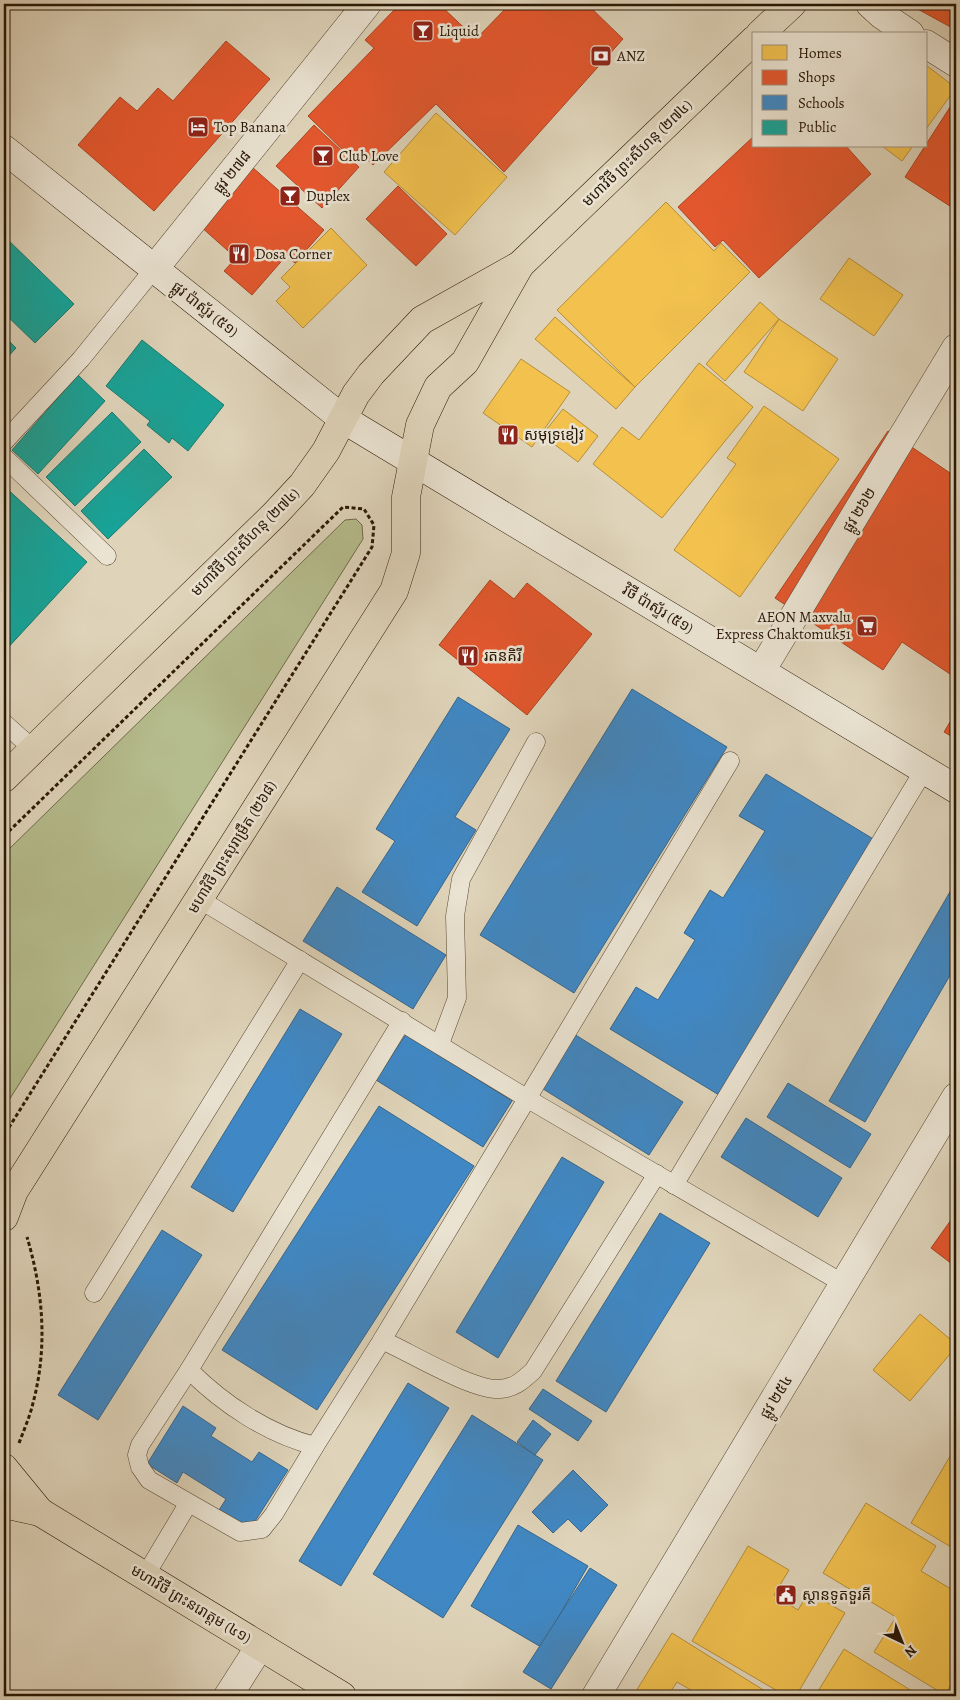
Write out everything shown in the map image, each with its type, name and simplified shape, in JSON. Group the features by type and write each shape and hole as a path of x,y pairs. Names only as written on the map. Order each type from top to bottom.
{"main road":[{"path":"762,32 792,4"},
{"name":"មហាវិថី ព្រះសីហនុ (២៧៤)","path":"4,778 275,514 302,484 326,451 356,394 371,374 422,320 520,265 752,42"},
{"name":"មហាវិថី ព្រះសីហនុ (២៧៤)","path":"411,461 420,425 438,387 465,362 520,265"},
{"name":"មហាវិថី ព្រះសុរាម្រឹត (២៦៨)","path":"4,1217 14,1191 394,592 406,553 406,497 411,461"},
{"name":"មហាវិថី ព្រះនរោត្តម (៤១)","path":"6,1471 40,1512"},
{"name":"មហាវិថី ព្រះនរោត្តម (៤១)","path":"4,1504 40,1512 342,1696"}],"street":[{"name":"ផ្លូវ ២៧៨","path":"154,269 367,4"},
{"path":"870,4 882,15 907,32"},
{"path":"928,45 956,63"},
{"name":"ផ្លូវ ប៉ាស្ទ័រ (៥១)","path":"4,149 343,419 411,461"},
{"name":"ផ្លូវ ២៦២","path":"761,671 956,348"},
{"name":"វិថី ប៉ាស្ទ័រ (៥១)","path":"411,461 956,790"},
{"name":"ផ្លូវ ២៥៤","path":"596,1696 956,1097"},
{"path":"228,1696 260,1646"}],"lane":[{"path":"4,442 81,359 154,269"},
{"path":"6,463 107,556"},
{"path":"4,722 32,749"},
{"path":"440,1044 457,998 455,916 461,879 536,742"},
{"path":"402,1021 189,1370 140,1445 136,1456 140,1467 150,1480 188,1504 240,1532 262,1529 274,1514 528,1099 730,761"},
{"path":"674,1185 924,770"},
{"path":"199,899 528,1099 844,1284"},
{"path":"94,1294 300,960"},
{"path":"382,1340 474,1384 500,1389 518,1385 533,1371 656,1174"},
{"path":"189,1370 218,1397 288,1439 315,1446"},
{"path":"145,1576 188,1504"}],"path":[{"path":"4,836 343,507 364,509 374,525 372,548 8,1128 4,1131"},
{"path":"6,1471 34,1402 43,1335 38,1274 14,1191"}],"green space":[{"path":"356,519 362,525 363,539 4,1108 4,854 345,520"}],"building: Homes":[{"path":"928,67 956,88 928,126"},
{"path":"436,113 507,177 455,235 384,172"},
{"path":"885,148 912,148 902,161"},
{"path":"666,202 714,251 721,243 750,272 635,387 557,310"},
{"path":"331,228 367,265 303,328 276,301 290,287 281,278"},
{"path":"849,258 903,295 874,336 820,299"},
{"path":"760,302 779,319 725,381 706,364"},
{"path":"555,317 635,387 616,409 535,339"},
{"path":"779,319 838,359 803,411 744,372"},
{"path":"521,359 570,392 532,447 483,413"},
{"path":"699,363 753,407 662,518 593,464 622,427 639,440"},
{"path":"764,406 839,459 740,597 674,550 736,464 727,458"},
{"path":"563,409 598,436 578,462 542,435"},
{"path":"920,1314 956,1344 956,1347 910,1401 873,1370"},
{"path":"956,1446 956,1550 911,1523"},
{"path":"866,1503 936,1546 921,1571 956,1592 956,1676 945,1695 874,1652 896,1617 823,1573"},
{"path":"748,1546 789,1570 774,1595 798,1610 809,1592 845,1613 796,1696 786,1696 692,1641"},
{"path":"672,1633 773,1696 701,1696 677,1682 668,1696 633,1696"},
{"path":"844,1649 920,1696 815,1696"}],"building: Shops":[{"path":"394,4 439,4 476,39 510,4 587,4 623,39 504,172 436,104 373,165 360,153 353,160 308,116 374,48 365,40 397,7"},
{"path":"914,4 956,4 956,30 914,7"},
{"path":"226,41 270,79 154,211 78,145 120,97 137,111 158,88 173,101"},
{"path":"952,104 956,106 956,210 905,177 924,148 928,148 928,141"},
{"path":"314,125 359,167 322,208 276,166"},
{"path":"752,138 752,148 848,148 871,174 759,278 723,240 715,247 678,207"},
{"path":"252,167 324,230 295,263 286,256 252,295 224,271 236,258 200,226"},
{"path":"398,186 447,234 416,266 366,219"},
{"path":"888,431 956,477 956,678 902,642 883,670 775,598"},
{"path":"490,580 514,599 527,583 592,634 527,715 439,645"},
{"path":"956,712 956,739 944,732"},
{"path":"956,1213 956,1267 931,1248"}],"building: Schools":[{"path":"632,689 727,747 574,993 480,935"},
{"path":"458,697 510,729 455,817 476,830 417,926 362,892 395,841 376,829"},
{"path":"766,774 875,840 719,1095 610,1029 636,987 658,1000 695,940 684,933 710,890 723,898 765,831 739,816"},
{"path":"337,887 446,955 413,1009 303,941"},
{"path":"951,890 956,893 956,965 865,1122 829,1101"},
{"path":"300,1009 342,1034 233,1212 191,1187"},
{"path":"406,1034 512,1101 483,1147 376,1080"},
{"path":"574,1034 683,1102 649,1155 540,1087"},
{"path":"788,1083 871,1134 850,1168 767,1117"},
{"path":"379,1106 474,1166 317,1410 222,1350"},
{"path":"746,1118 842,1178 818,1217 721,1157"},
{"path":"562,1157 604,1182 498,1358 456,1332"},
{"path":"660,1213 710,1243 606,1412 556,1381"},
{"path":"162,1230 202,1255 98,1420 58,1395"},
{"path":"408,1383 449,1408 341,1586 299,1561"},
{"path":"543,1389 592,1421 578,1441 529,1409"},
{"path":"183,1406 216,1428 211,1436 252,1462 259,1452 288,1470 250,1529 219,1510 226,1499 183,1472 177,1483 147,1464"},
{"path":"472,1415 543,1460 443,1618 373,1574"},
{"path":"533,1420 551,1434 535,1455 517,1442"},
{"path":"573,1470 608,1505 581,1532 568,1519 553,1533 532,1512"},
{"path":"518,1525 588,1566 541,1647 471,1606"},
{"path":"590,1568 617,1585 551,1689 523,1672"}],"building: Public":[{"path":"4,236 74,304 35,343 4,313"},
{"path":"4,336 16,348 4,361"},
{"path":"142,340 224,405 188,451 172,438 169,443 147,425 150,421 106,386"},
{"path":"78,375 105,401 38,474 12,450"},
{"path":"112,412 141,442 75,506 46,477"},
{"path":"144,449 172,477 108,539 81,511"},
{"path":"4,486 87,562 4,652"}],"place":[{"name":"Liquid","path":"423,31"},
{"name":"ANZ","path":"601,56"},
{"name":"Top Banana","path":"198,127"},
{"name":"Club Love","path":"323,156"},
{"name":"Duplex","path":"290,196"},
{"name":"Dosa Corner","path":"239,254"},
{"name":"សមុទ្រខៀវ","path":"508,435"},
{"name":"AEON Maxvalu Express Chaktomuk51","path":"867,626"},
{"name":"រតនគិរី","path":"468,656"},
{"name":"ស្ថានទូតទួរគី","path":"786,1595"}]}
